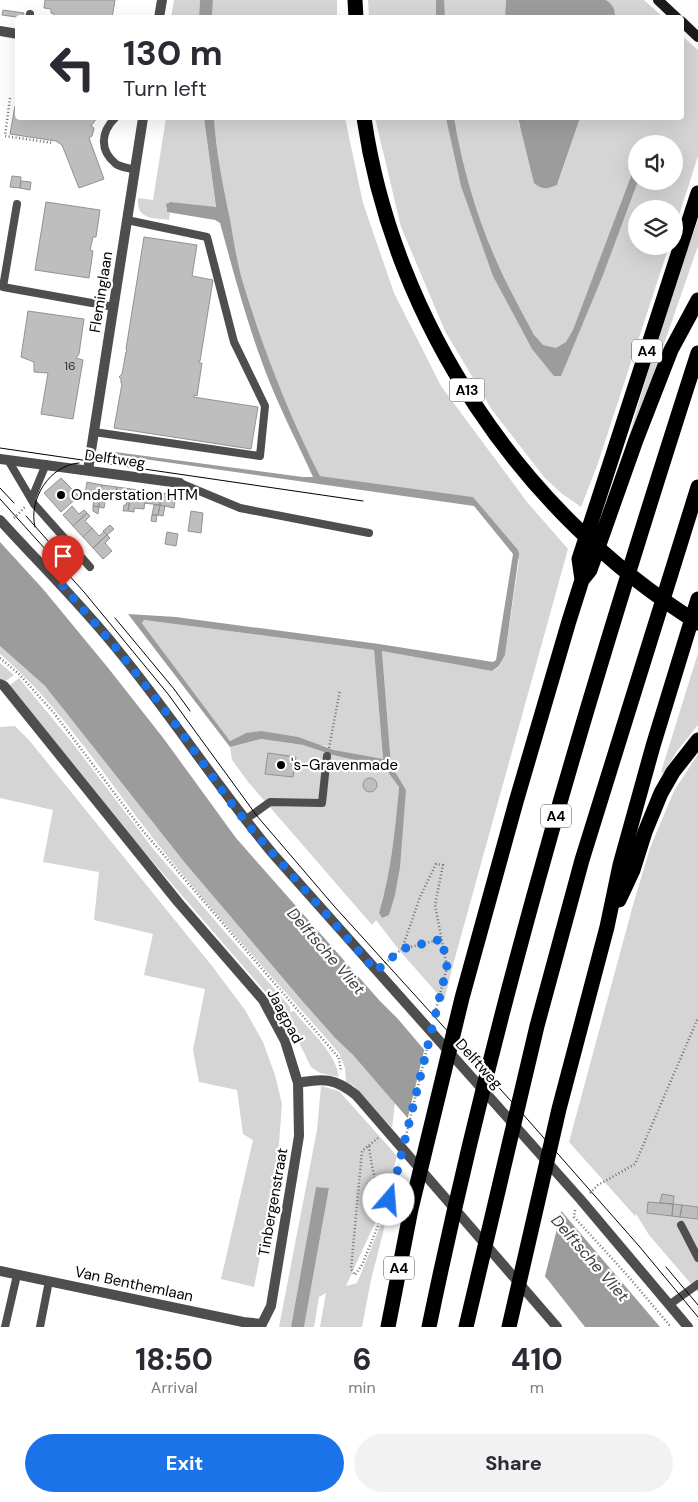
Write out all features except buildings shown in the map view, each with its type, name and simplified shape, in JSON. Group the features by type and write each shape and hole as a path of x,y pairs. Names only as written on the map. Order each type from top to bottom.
{"highway":[{"path":"355,0 356,15"},
{"name":"A13","path":"364,120 378,192 396,246 416,295 454,372 489,424 531,477 583,534 645,587 698,623"},
{"name":"A4","path":"586,575 579,559 698,193"},
{"name":"A4","path":"388,1327 411,1209 462,998 518,792 586,575 671,350 698,300"},
{"name":"A4","path":"429,1327 445,1249 496,1038 556,817 634,552 698,353"},
{"name":"A4","path":"466,1327 526,1073 582,860 698,486"},
{"path":"509,1325 559,1109 607,927 620,865 698,599"},
{"path":"607,927 633,870 645,832 661,793 673,772 698,740"}],"main road":[{"path":"658,0 674,15"},
{"path":"684,24 698,37"}],"street":[{"path":"160,15 162,0"},
{"path":"0,31 15,34"},
{"name":"Fleminglaan","path":"88,470 143,120"},
{"name":"Delftweg","path":"4,459 180,483"},
{"name":"Delftweg","path":"0,520 76,601 117,649 174,722 245,820 273,854 581,1200 688,1327"},
{"name":"Jaagpad","path":"0,684 4,686 178,902 263,1000 285,1041 298,1083"},
{"path":"298,1083 326,1080 343,1084 356,1095 557,1327"},
{"name":"Tinbergenstraat","path":"262,1325 271,1306 300,1136 298,1083"},
{"name":"Van Benthemlaan","path":"0,1271 242,1324 262,1325"}],"lane":[{"path":"113,120 103,135 104,144 109,156 117,165 135,170"},
{"path":"17,204 3,287 114,306"},
{"path":"94,432 260,456 265,406 234,342 207,236 127,220"},
{"name":"Delftweg","path":"4,459 32,498 34,504 90,567"},
{"path":"32,498 46,464"},
{"path":"180,483 240,508 370,533"},
{"path":"245,820 270,802 322,803 327,756"},
{"path":"681,1225 698,1258"},
{"path":"6,1327 17,1275"},
{"path":"40,1327 49,1281"},
{"path":"669,1305 698,1284"}],"path":[{"path":"10,98 5,136 54,143"},
{"path":"0,658 19,674 54,713 143,831 339,1058 343,1084"},
{"path":"330,747 340,690"},
{"path":"402,949 420,896 436,864 443,865 436,905 447,967 432,1026"},
{"path":"376,971 402,949 442,939"},
{"path":"588,1194 598,1185 636,1164 698,1018"},
{"path":"405,1141 430,1036"},
{"path":"387,1130 362,1151 351,1269 355,1275 362,1265 388,1203 400,1160"},
{"path":"369,1146 373,1174 378,1189 388,1203"},
{"path":"577,1204 574,1217 627,1275 670,1327"}],"shaded area":[{"path":"174,0 200,0 199,15 172,15"},
{"path":"213,0 337,0 337,15 212,15"},
{"path":"368,0 506,0 505,15 369,15"},
{"path":"606,0 644,0 661,15 614,15 613,7"},
{"path":"684,38 698,50 698,156 683,203 683,200 628,200 628,255 666,255 597,466 581,507 561,493 544,477 492,410 445,331 401,227 375,120 518,120 519,125 558,183 579,120 684,120"},
{"path":"166,120 204,120 216,208 168,202 166,208 167,212 170,213 169,220 147,217 140,210 138,198 153,200"},
{"path":"214,120 345,120 363,203 394,293 441,386 527,502 568,549 444,1001 399,950 376,920 372,925 249,783 232,760 230,747 261,739 303,745 333,755 384,767 399,787 390,866 379,913 382,918 406,790 391,765 382,651 492,671 499,667 505,655 519,560 473,497 320,476 278,382 244,286 216,143"},
{"path":"698,220 698,246 621,468 619,469 673,288"},
{"path":"144,620 374,650 383,760 334,750 326,746 246,733 230,741 144,626 142,623"},
{"path":"0,646 45,686 185,863 304,1003 395,1103 392,1128 354,1086 346,1082 345,1068 339,1053 175,866 62,718 22,674 0,654"},
{"path":"698,653 698,725 677,751 664,773 661,772"},
{"path":"0,663 14,675 3,683 0,680"},
{"path":"19,678 71,741 154,850 290,1007 290,1012 294,1011 321,1042 333,1059 339,1077 320,1073 311,1067 286,1016 121,825 9,686"},
{"path":"15,726 29,740 212,966 245,1010 263,1042 275,1075 282,1104 277,1170 254,1287 221,1279 253,1140 243,1134 237,1090 199,1082 193,1050 205,989 144,975 153,934 94,920 99,872 43,862 53,810 0,798 0,727"},
{"path":"698,754 698,1292 649,1235 636,1214 635,1216 569,1142 650,848 674,791"},
{"path":"321,1086 339,1091 397,1156 385,1201 346,1286 357,1283 392,1197 371,1280 362,1327 320,1327 326,1293 319,1297 314,1327 304,1327 329,1188 316,1187 291,1327 279,1327 317,1130"}],"water":[{"path":"200,0 213,0 212,15 199,15"},
{"path":"436,0 444,0 445,15 436,15"},
{"path":"506,0 606,0 615,11 615,15 505,15"},
{"path":"204,120 214,120 220,168 242,278 269,359 320,476 473,497 518,550 505,655 499,666 492,671 382,651 391,765 406,790 400,867 395,895 389,915 382,918 379,913 390,866 399,787 384,767 333,755 303,745 261,739 230,747 128,614 176,617 379,644 493,662 496,660 513,554 474,506 116,455 115,452 313,477 280,407 255,344 220,223 215,220 167,212 166,204 170,202 216,207","holes":["144,620 374,650 383,759 334,750 298,737 261,731 246,733 230,741 142,623"]},
{"path":"446,120 454,120 471,190 482,226 496,260 509,289 534,335 543,345 556,348 566,342 573,330 628,184 628,190 635,190 631,200 628,200 628,208 603,275 561,376 554,376 532,349 493,276 461,186"},
{"path":"518,120 579,120 557,185 545,188 534,183"},
{"name":"Delftsche Vliet","path":"0,542 43,589 109,669 164,739 236,838 398,1019 660,1327 585,1327 548,1280 353,1055 304,1003 185,863 45,686 0,646"},
{"path":"316,1187 329,1188 304,1327 291,1327"}],"pier":[{"path":"425,1047 562,1209 544,1280 407,1121"}],"tram line":[{"path":"0,448 363,501"},
{"path":"35,527 35,505 44,485 59,470 68,465 79,463"},
{"path":"0,488 14,503"},
{"path":"0,499 84,592 168,694 257,816 334,906 521,1112 639,1246 698,1317"},
{"path":"26,516 49,542"},
{"path":"115,618 190,711"},
{"path":"666,1267 698,1305"}],"place":[{"name":"Onderstation HTM","path":"61,495"},
{"name":"'s-Gravenmade","path":"281,765"}],"route":[{"path":"63,586 117,649 174,722 231,803 254,832 376,971 402,949 442,939 447,967 389,1200"}]}
